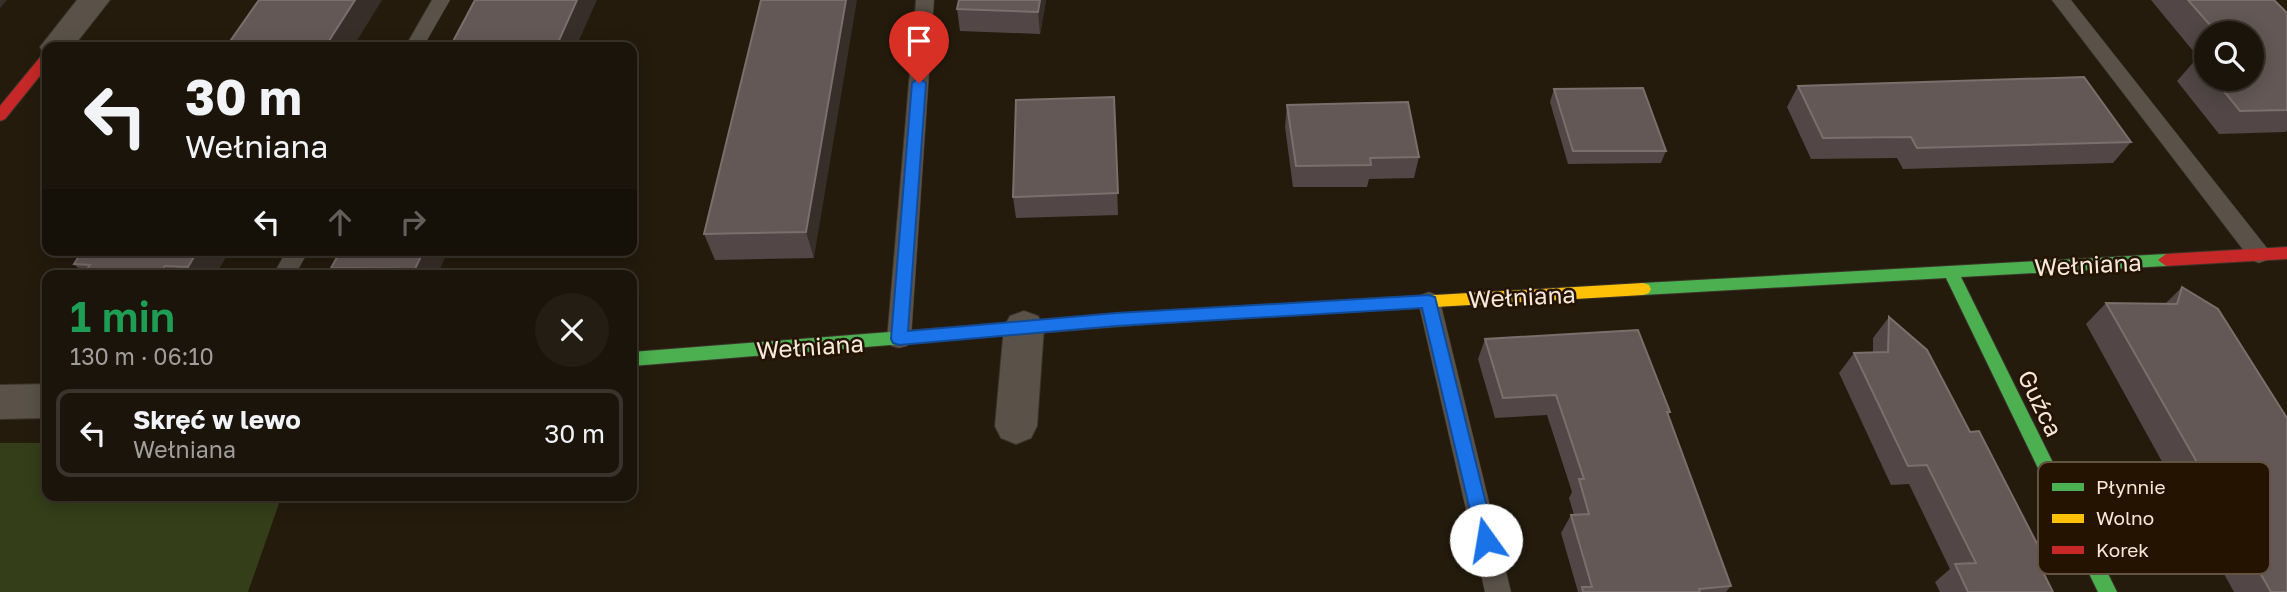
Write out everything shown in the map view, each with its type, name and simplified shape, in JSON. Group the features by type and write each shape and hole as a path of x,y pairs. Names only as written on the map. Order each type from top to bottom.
{"street":[{"path":"60,42 94,0"},
{"path":"0,116 42,64"},
{"name":"Wełniana","path":"637,359 1116,319 2287,253"},
{"name":"Guźca","path":"1951,272 2044,462"},
{"path":"1016,426 1024,327"},
{"path":"0,402 42,401"},
{"name":"Guźca","path":"2099,574 2108,592"}],"lane":[{"path":"417,42 441,0"},
{"path":"899,339 925,0"},
{"path":"2061,0 2259,254"},
{"path":"1429,302 1498,592"}],"green space":[{"path":"0,443 42,443 42,501 280,501 248,592 0,592"}],"building":[{"path":"259,0 355,0 328,42 230,42"},
{"path":"475,0 577,0 558,42 453,42"},
{"path":"761,0 846,0 806,232 704,234"},
{"path":"959,0 1040,0 1038,12 957,9"},
{"path":"2188,0 2274,0 2287,13 2287,110 2240,111 2224,91 2264,91 2264,21 2206,21"},
{"path":"2084,77 2131,142 1917,148 1911,137 1823,138 1798,86"},
{"path":"1643,88 1666,151 1573,151 1554,89"},
{"path":"1114,97 1118,193 1013,197 1016,100"},
{"path":"1408,102 1419,157 1370,158 1371,165 1296,166 1287,105"},
{"path":"79,256 194,256 188,267 165,266 162,270 86,270 90,265 74,264"},
{"path":"338,256 421,256 415,269 331,268"},
{"path":"2182,287 2218,309 2287,418 2287,592 2271,592 2261,574 2270,574 2270,462 2197,462 2106,303 2177,304"},
{"path":"1889,317 1927,350 1970,432 1979,431 2038,546 2038,574 2044,574 2053,592 1968,592 1955,564 1976,563 1927,465 1908,466 1854,353 1888,352"},
{"path":"1638,330 1731,586 1699,589 1700,592 1583,592 1582,587 1592,587 1571,515 1589,514 1579,479 1584,479 1556,395 1503,398 1485,339"}],"traffic: fast":[{"path":"1643,289 2166,260"},
{"path":"1951,272 2044,462"},
{"path":"637,359 1160,317"},
{"path":"2099,574 2108,592"}],"traffic: slow":[{"path":"1160,317 1643,289"}],"traffic: jam":[{"path":"0,116 42,64"},
{"path":"2166,260 2287,253"}],"route":[{"path":"919,83 899,339 1116,319 1429,302 1486,540"}]}
